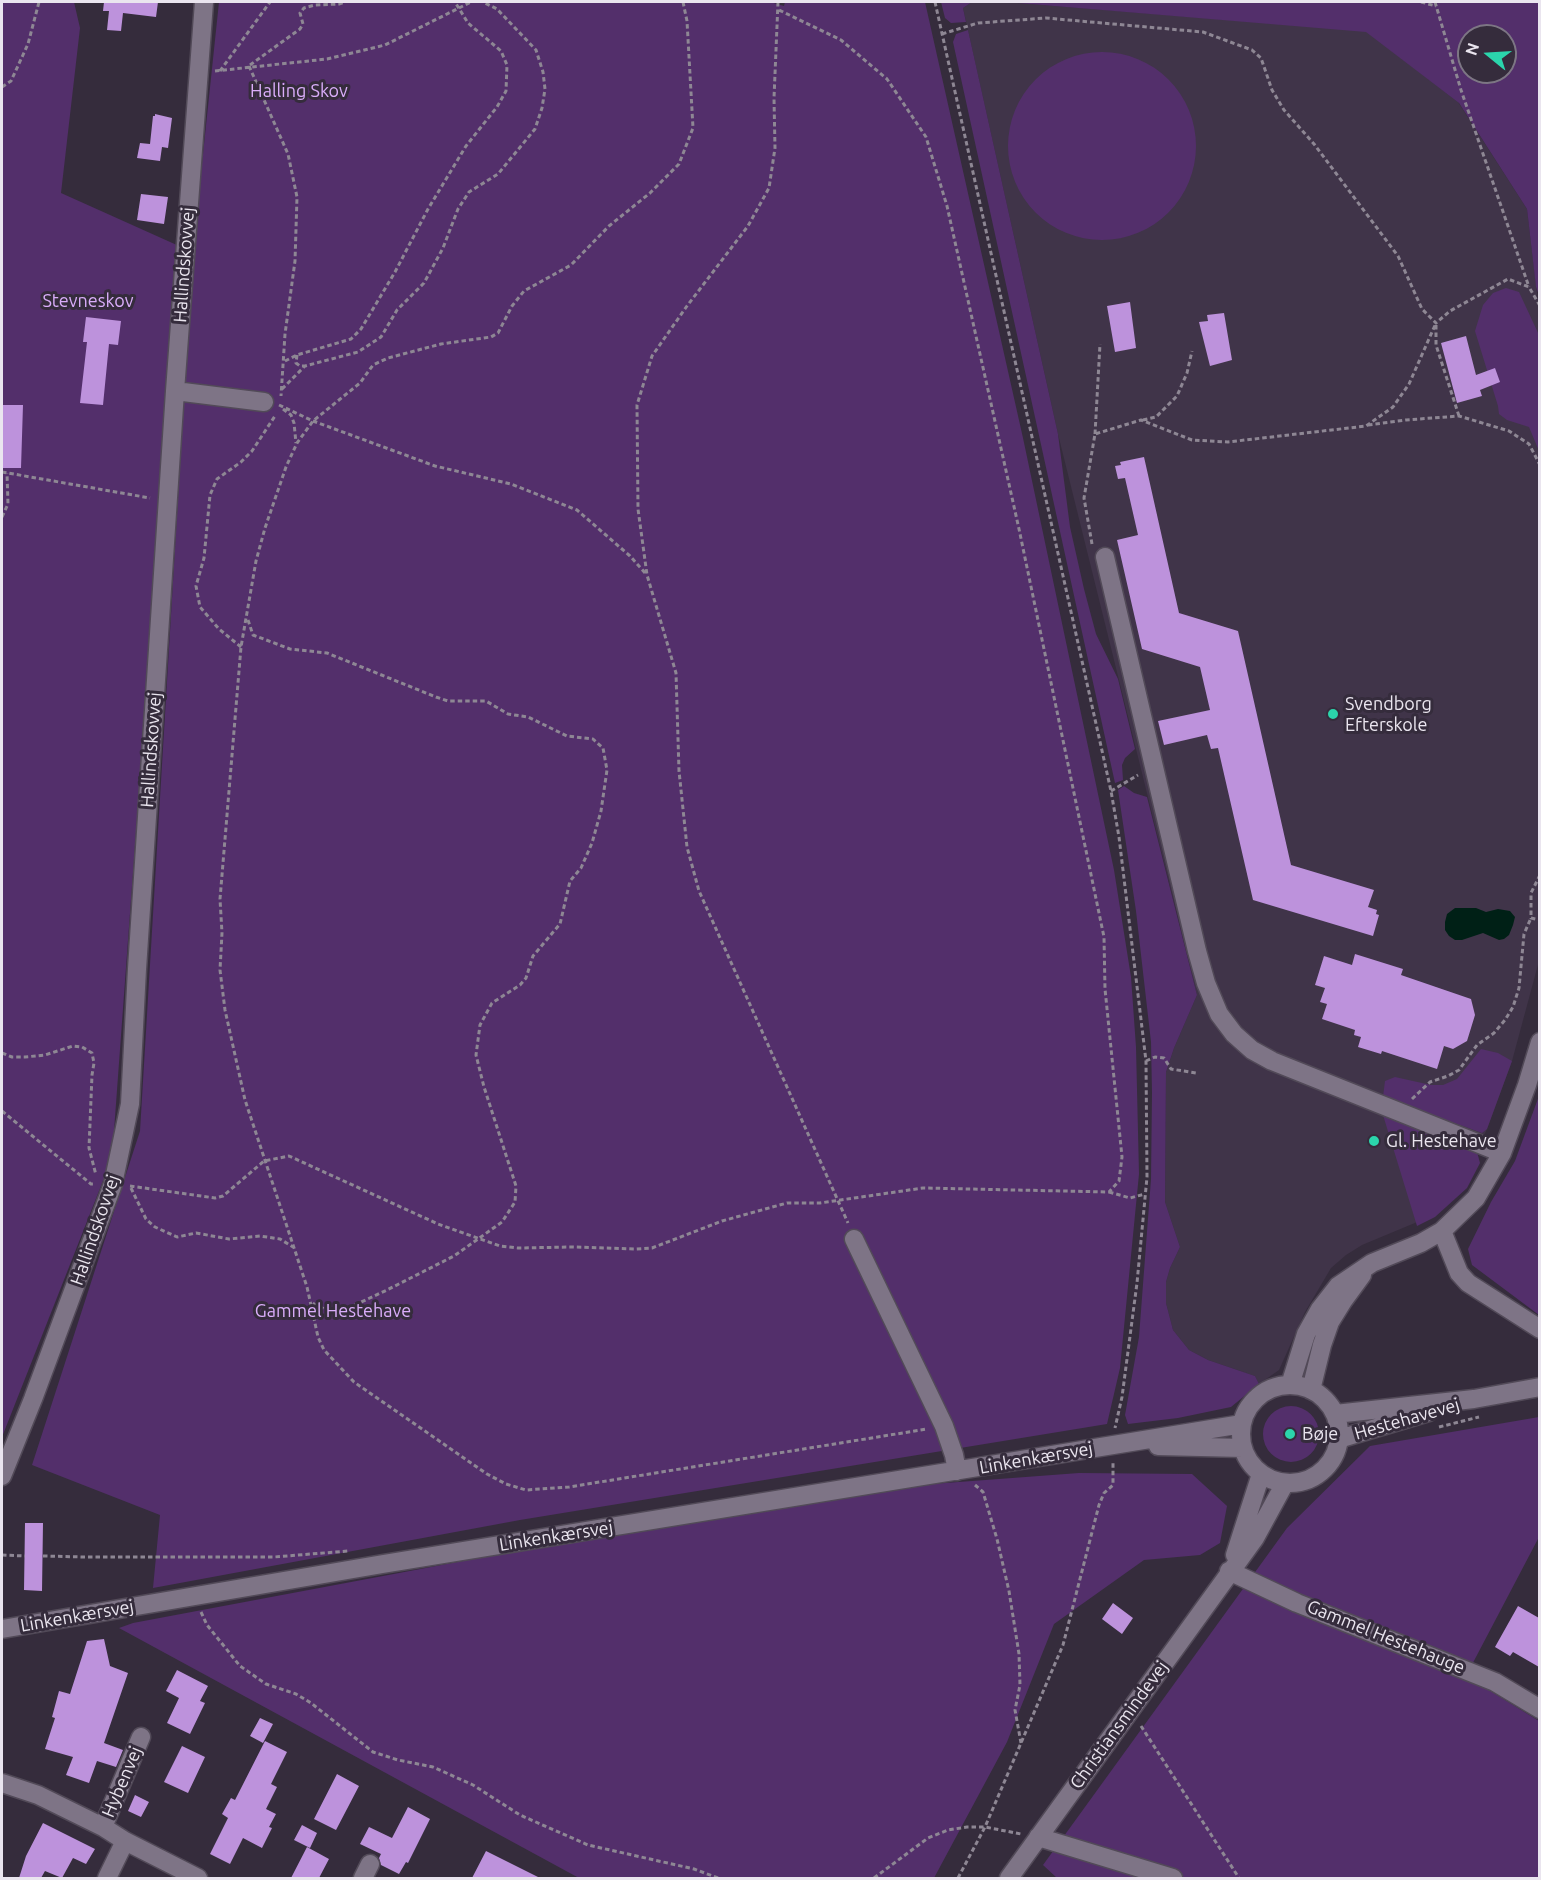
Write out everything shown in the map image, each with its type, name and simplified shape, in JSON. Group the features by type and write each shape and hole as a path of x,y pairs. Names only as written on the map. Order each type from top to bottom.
{"street":[{"name":"Hallindskovvej","path":"3,1464 33,1399 122,1185 130,1104 175,391 204,2"},
{"path":"175,391 272,404"},
{"path":"1105,557 1197,951 1206,983 1219,1014 1234,1034 1252,1050 1272,1061 1502,1153"},
{"path":"1290,1385 1306,1334 1320,1309 1338,1286 1372,1263 1421,1243 1442,1231 1476,1198 1502,1153 1527,1085 1539,1042"},
{"path":"1442,1231 1459,1273 1468,1283 1539,1329"},
{"path":"854,1239 944,1426 957,1471"},
{"path":"1311,1390 1330,1322 1343,1300 1372,1263"},
{"path":"1290,1385 1311,1390 1325,1400 1335,1414 1339,1426 1339,1439 1335,1455 1326,1468 1300,1483 1285,1483 1262,1474 1247,1458 1243,1448 1242,1424 1246,1413 1259,1396 1279,1386 1290,1385"},
{"name":"Hestehavevej","path":"1335,1414 1474,1399 1539,1388"},
{"name":"Hestehavevej","path":"1339,1439 1474,1399"},
{"name":"Linkenkærsvej","path":"2,1629 1242,1424"},
{"name":"Linkenkærsvej","path":"1111,1445 1243,1448"},
{"name":"Christiansmindevej","path":"1229,1571 1262,1474"},
{"name":"Christiansmindevej","path":"1009,1878 1255,1538 1285,1483"},
{"name":"Gammel Hestehauge","path":"1229,1571 1297,1603 1495,1682 1539,1709"},
{"name":"Hybenvej","path":"103,1827 141,1737"},
{"name":"Hybenvej","path":"2,1783 38,1795 198,1878"},
{"path":"1038,1837 1173,1878"},
{"name":"Hybenvej","path":"106,1878 125,1841"}],"path":[{"path":"2,87 11,81 28,44 39,2"},
{"path":"220,70 270,2"},
{"path":"249,66 300,29 303,24 300,12 304,8 345,2"},
{"path":"284,362 297,355 351,339 361,329 395,272 433,200 466,146 497,107 506,91 507,65 501,51 468,22 455,2"},
{"path":"197,73 327,59 385,45 471,2"},
{"path":"297,355 297,363 300,366 306,366 358,352 381,337 397,310 424,284 443,248 458,209 469,192 498,174 535,129 545,89 543,72 536,50 497,9 483,2"},
{"path":"683,2 687,21 693,128 679,164 650,193 609,226 571,265 524,291 512,306 498,333 491,337 441,344 388,358 373,365 360,383 313,421 297,443 286,467 256,561 248,618 241,647 220,899 222,933 220,970 225,1010 244,1100 293,1247 318,1337 324,1350 354,1382 487,1474 506,1484 526,1490 568,1487 944,1426"},
{"path":"778,2 774,98 775,148 770,188 748,226 652,356 637,405 638,509 648,575 676,673 679,771 686,836 699,891 854,1239"},
{"path":"935,2 1111,790 1121,848 1146,1061 1147,1177 1137,1283 1122,1397 1111,1445 1113,1485 1104,1494 1099,1505 1063,1645 985,1827 958,1878"},
{"path":"1421,2 1436,6"},
{"path":"1434,2 1461,90 1529,287 1539,306"},
{"path":"777,9 841,40 887,79 926,136 947,206 1104,937 1105,989 1122,1157 1119,1181 1109,1192"},
{"path":"942,34 978,23 1046,18 1203,32 1252,50 1261,58 1272,90 1284,110 1314,144 1398,256 1422,309 1436,323 1436,345 1459,416"},
{"path":"249,66 288,154 297,197 295,261 285,334 282,389"},
{"path":"1366,426 1393,407 1409,384 1436,323 1450,310 1508,279 1529,287"},
{"path":"1100,345 1095,434 1084,498 1093,547 1105,557"},
{"path":"1095,434 1156,417 1177,396 1188,373 1192,351"},
{"path":"241,647 200,607 196,586 204,558 210,495 217,479 241,462 252,450 271,423 272,404 282,389 306,366"},
{"path":"272,404 435,466 511,484 577,510 630,556 648,575"},
{"path":"272,404 291,415 297,443"},
{"path":"1141,420 1192,440 1228,442 1406,420 1459,416 1509,431 1529,444 1539,465"},
{"path":"2,472 160,500"},
{"path":"2,517 8,504 7,473"},
{"path":"248,618 253,635 290,649 327,653 436,698 448,701 486,701 508,714 528,717 567,736 593,739 603,748 607,770 601,811 592,843 580,868 570,881 560,924 533,956 526,978 520,985 492,1003 480,1025 476,1055 516,1185 515,1203 502,1222 454,1256 344,1310 331,1312 310,1302"},
{"path":"1539,722 1539,741"},
{"path":"1111,790 1155,765"},
{"path":"1403,1113 1411,1099 1430,1082 1459,1070 1477,1045 1494,1033 1513,1007 1519,988 1524,934 1531,918 1531,893 1539,874"},
{"path":"1531,918 1539,920"},
{"path":"2,1053 12,1057 25,1057 73,1046 82,1047 92,1053 94,1063 90,1106 90,1155 96,1175 100,1179 122,1185 146,1219 155,1227 177,1237 196,1233 229,1239 260,1236 280,1239 293,1247"},
{"path":"1146,1061 1155,1057 1164,1058 1171,1069 1196,1073"},
{"path":"2,1111 91,1184 122,1185 216,1198 223,1196 264,1161 289,1156 400,1208 476,1239 500,1246 518,1248 652,1248 722,1221 787,1203 839,1201 923,1188 1109,1192 1130,1198 1145,1194"},
{"path":"1439,1427 1484,1416"},
{"path":"957,1471 982,1492 997,1539 1009,1591 1019,1654 1020,1685 1015,1710 1022,1744"},
{"path":"43,1556 274,1557 353,1550"},
{"path":"2,1555 25,1556"},
{"path":"193,1596 207,1625 240,1666 266,1684 296,1694 311,1703 373,1752 433,1767 473,1785 520,1815 588,1845 694,1869 718,1878"},
{"path":"1131,1710 1239,1878"},
{"path":"874,1878 928,1838 948,1830 985,1827 1038,1837"}],"shaded area":[{"name":"Svendborg Efterskole","path":"972,2 1006,2 1366,31 1458,102 1527,209 1540,318 1539,961 1512,1061 1487,1129 1456,1194 1422,1220 1362,1245 1331,1268 1305,1312 1279,1370 1259,1384 1255,1376 1208,1360 1189,1350 1173,1330 1166,1303 1166,1282 1180,1247 1165,1202 1166,1072 1197,995 1058,434 963,8"},
{"path":"1455,908 1476,908 1486,912 1498,909 1510,911 1515,917 1509,935 1504,939 1499,940 1483,933 1455,940 1445,930 1445,922 1447,914"}],"green space":[{"name":"Stevneskov","path":"2,2 74,2 80,28 61,193 179,246 112,1158 2,1437"},
{"name":"Gammel Hestehave","path":"219,2 770,2 784,6 785,2 925,2 1023,438 1114,870 1131,977 1136,1047 1139,1174 1120,1368 1107,1424 520,1520 153,1588 160,1515 32,1465 140,1131 193,249"},
{"path":"941,2 972,2 963,8 966,22 951,23 945,18"},
{"path":"1006,2 1539,2 1539,295 1536,287 1527,209 1459,103 1366,32"},
{"path":"968,30 1058,434 1070,527 1084,589 1096,634 1118,679 1135,749 1125,758 1122,765 1123,780 1115,783 953,42 956,34"},
{"path":"1093,52 1111,52 1138,59 1169,79 1189,110 1196,146 1189,182 1169,213 1138,233 1111,240 1093,240 1058,229 1042,219 1029,206 1012,173 1008,155 1008,137 1019,102 1029,86 1042,73 1075,56"},
{"path":"1506,288 1519,292 1539,335 1539,451 1529,427 1507,420 1499,414 1475,331 1483,305 1493,293"},
{"path":"1124,786 1134,793 1147,797 1197,995 1166,1072 1165,1202 1180,1247 1166,1282 1166,1303 1173,1330 1189,1350 1208,1360 1255,1376 1259,1384 1231,1407 1178,1418 1128,1424 1125,1415 1139,1337 1151,1179 1152,1093 1151,1042 1136,911 1118,790"},
{"path":"1481,1049 1498,1053 1512,1061 1487,1129 1482,1133 1383,1097 1385,1081 1395,1077 1431,1085 1443,1085 1457,1079"},
{"path":"1539,1096 1540,1315 1472,1265 1468,1249 1491,1202 1515,1161"},
{"path":"1383,1115 1476,1148 1480,1163 1467,1188 1435,1217 1417,1226"},
{"path":"1291,1406 1302,1408 1311,1414 1317,1423 1319,1434 1317,1445 1311,1454 1302,1460 1291,1462 1280,1460 1271,1454 1265,1445 1263,1434 1265,1423 1271,1414 1280,1408"},
{"path":"1539,1417 1539,1537 1466,1676 1539,1721 1539,1878 1057,1878 1043,1865 1287,1528 1370,1446"},
{"path":"1079,1473 1192,1474 1227,1506 1220,1543 1200,1555 1144,1560 1054,1624 1007,1742 934,1878 579,1878 119,1628 133,1623 516,1551 932,1484"}],"building":[{"path":"104,2 158,2 156,17 123,13 121,31 107,30 109,11 103,11"},
{"path":"155,114 172,118 168,148 162,147 160,161 137,158 140,143 150,144"},
{"path":"141,194 168,197 164,224 137,220"},
{"path":"1130,302 1136,348 1115,352 1107,306"},
{"path":"1224,313 1232,360 1210,366 1199,322 1208,321 1207,315"},
{"path":"86,317 121,321 118,345 109,344 103,405 80,403 87,342 83,342"},
{"path":"1466,336 1476,375 1495,368 1500,382 1480,390 1482,396 1457,403 1441,343"},
{"path":"2,405 23,405 21,468 2,468"},
{"path":"1144,457 1179,613 1238,631 1291,865 1374,890 1368,907 1377,910 1376,914 1379,915 1373,936 1253,900 1218,748 1211,749 1207,735 1164,745 1158,721 1210,710 1200,667 1142,649 1117,540 1138,535 1125,478 1118,479 1115,466 1121,465 1120,462"},
{"path":"1355,954 1403,969 1401,975 1471,999 1475,1015 1467,1041 1453,1049 1444,1046 1437,1069 1382,1051 1381,1054 1358,1047 1361,1037 1354,1035 1355,1030 1322,1019 1327,1004 1320,1002 1325,988 1315,985 1324,956 1352,965"},
{"path":"25,1523 43,1523 42,1591 24,1590"},
{"path":"1113,1603 1133,1618 1122,1634 1102,1619"},
{"path":"1518,1606 1539,1618 1539,1667 1513,1652 1510,1656 1495,1647"},
{"path":"104,1639 110,1666 128,1673 104,1743 123,1750 116,1767 97,1761 89,1783 66,1775 73,1757 45,1749 55,1718 52,1717 59,1691 70,1694 87,1641"},
{"path":"177,1670 208,1686 200,1701 205,1703 190,1734 167,1723 179,1698 166,1691"},
{"path":"260,1718 273,1724 263,1743 250,1736"},
{"path":"265,1741 287,1752 271,1784 277,1787 266,1809 276,1814 262,1848 243,1838 230,1864 210,1854 228,1818 222,1814 231,1798 235,1800"},
{"path":"182,1746 205,1757 188,1793 164,1782"},
{"path":"337,1774 359,1786 336,1830 314,1819"},
{"path":"135,1795 149,1802 141,1817 128,1811"},
{"path":"408,1807 430,1819 408,1863 406,1862 399,1874 381,1865 379,1858 381,1854 360,1844 369,1827 392,1838"},
{"path":"43,1823 95,1849 86,1864 73,1858 62,1878 45,1871 41,1878 19,1878 26,1856"},
{"path":"302,1825 317,1833 310,1848 294,1840"},
{"path":"307,1847 329,1859 319,1878 291,1878"},
{"path":"486,1851 540,1878 472,1878"}],"place":[{"name":"Svendborg Efterskole","path":"1333,714"},
{"name":"Gl. Hestehave","path":"1374,1141"},
{"name":"Bøje","path":"1290,1434"}],"park label":[{"name":"Halling Skov","path":"299,91"}]}
